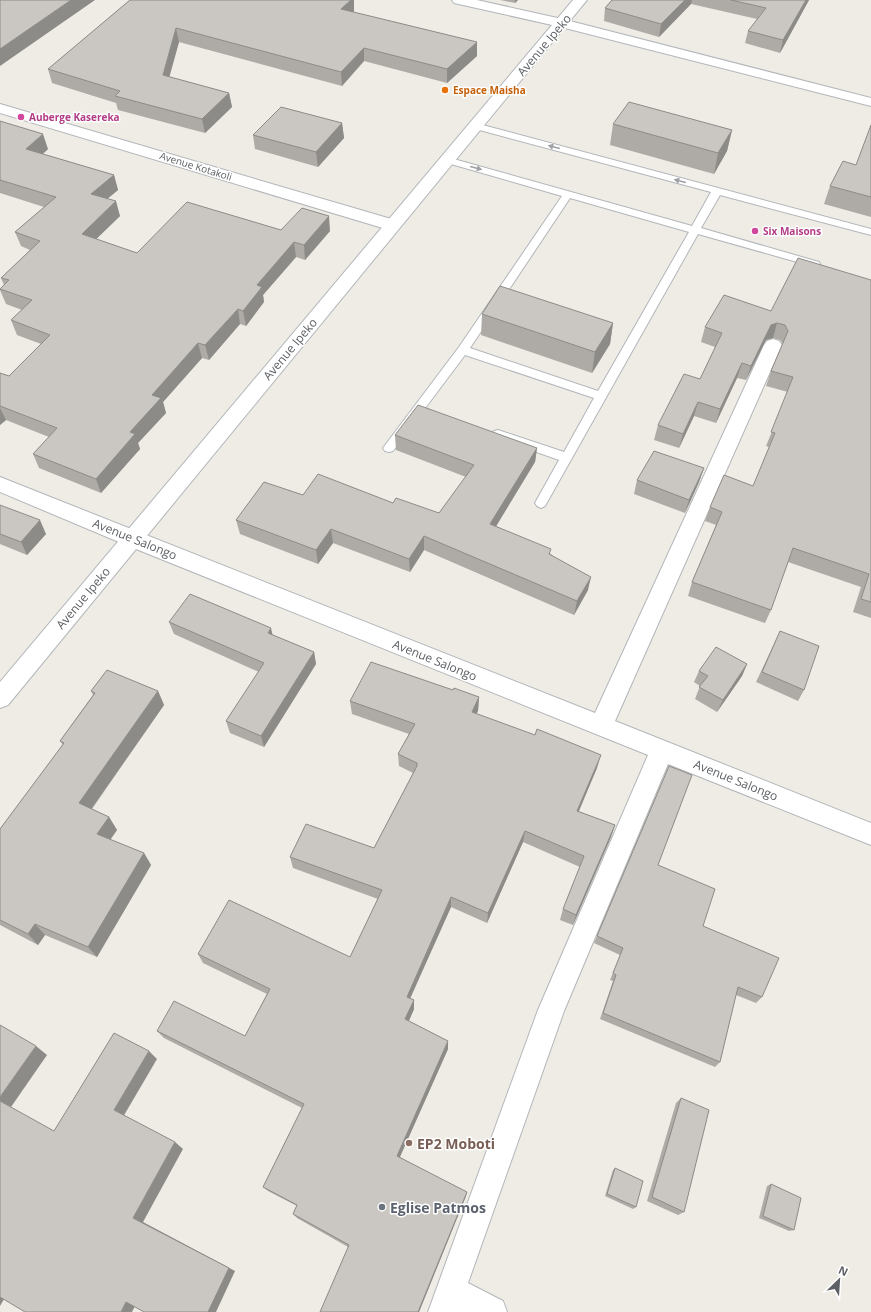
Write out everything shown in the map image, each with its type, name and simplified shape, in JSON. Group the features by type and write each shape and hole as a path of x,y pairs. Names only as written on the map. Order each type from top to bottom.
{"street":[{"path":"460,0 562,23 871,102"},
{"name":"Avenue Ipeko","path":"0,698 580,0"},
{"name":"Avenue Kotakoli","path":"0,108 392,225"},
{"path":"601,726 773,345"},
{"name":"Avenue Salongo","path":"0,484 133,539 871,834"},
{"path":"492,1312 446,1301 551,1010 662,750"}],"lane":[{"path":"475,126 871,232"},
{"path":"447,160 825,267"},
{"path":"541,503 717,191"},
{"path":"389,448 463,350 568,194"},
{"path":"463,350 601,396"},
{"path":"420,407 435,412"},
{"path":"486,430 567,458"}],"building":[{"path":"0,0 71,0 0,49"},
{"path":"130,0 351,0 341,9 477,42 447,69 364,48 341,72 176,28 163,75 229,93 202,119 115,96 120,91 48,69"},
{"path":"612,0 685,0 661,24 605,8"},
{"path":"731,0 806,0 783,40 748,31 766,8"},
{"path":"629,102 732,130 718,153 613,124"},
{"path":"281,107 342,123 316,152 253,135"},
{"path":"0,121 43,134 26,149 114,175 91,194 116,201 82,234 137,253 187,202 281,230 302,208 329,216 304,245 294,242 257,285 262,287 243,311 238,309 205,345 198,343 152,395 161,398 130,432 135,434 96,479 33,454 57,428 0,406 0,373 9,376 50,335 11,320 32,300 0,289 9,280 1,278 40,241 15,232 56,197 0,180"},
{"path":"871,125 871,197 830,186 843,161 856,165"},
{"path":"798,258 871,280 871,602 861,599 869,574 793,548 771,610 692,582 722,512 710,507 724,475 753,486 775,433 771,432 793,377 771,371 788,331 785,325 777,323 771,325 751,366 742,363 720,409 698,402 683,434 658,425 684,374 700,379 722,333 705,327 724,295 771,311"},
{"path":"500,286 613,323 595,352 482,314"},
{"path":"418,405 537,448 490,524 551,549 549,554 591,577 577,601 424,536 409,559 331,529 316,550 236,520 264,482 303,495 318,474 393,503 396,498 439,513 474,465 395,435"},
{"path":"654,451 704,468 689,500 637,480"},
{"path":"0,505 40,520 21,542 0,534"},
{"path":"190,594 271,628 268,633 314,652 261,736 226,721 264,663 169,622"},
{"path":"780,631 819,646 804,690 762,672"},
{"path":"716,647 747,664 723,700 699,687 708,676 699,671"},
{"path":"371,662 453,690 454,688 479,697 472,712 535,735 537,729 601,755 577,811 615,825 576,915 563,909 584,856 525,831 488,913 451,897 407,997 414,1000 405,1019 448,1041 397,1156 467,1192 418,1312 320,1312 349,1245 293,1214 297,1205 263,1187 304,1104 157,1031 174,1001 245,1036 270,989 198,954 229,900 350,957 382,890 290,857 306,824 374,848 417,766 417,763 398,754 415,724 350,701"},
{"path":"107,670 158,691 79,803 109,817 97,834 144,853 88,947 35,924 28,934 0,920 0,829 64,743 60,741 95,693 91,691"},
{"path":"669,766 692,775 658,865 715,889 703,926 779,958 762,997 738,987 720,1062 603,1013 616,975 613,973 623,948 597,936"},
{"path":"0,1025 36,1046 0,1097"},
{"path":"114,1033 149,1051 114,1110 175,1142 133,1218 229,1268 208,1312 144,1312 126,1302 121,1312 25,1312 0,1297 0,1101 54,1131"},
{"path":"681,1098 709,1110 684,1212 652,1197"},
{"path":"615,1168 643,1181 636,1207 607,1194"},
{"path":"771,1184 801,1198 794,1230 763,1216"}],"place":[{"name":"Espace Maisha","path":"445,90"},
{"name":"Auberge Kasereka","path":"21,117"},
{"name":"Six Maisons","path":"755,231"},
{"name":"EP2 Moboti","path":"409,1143"},
{"name":"Eglise Patmos","path":"382,1207"}]}
